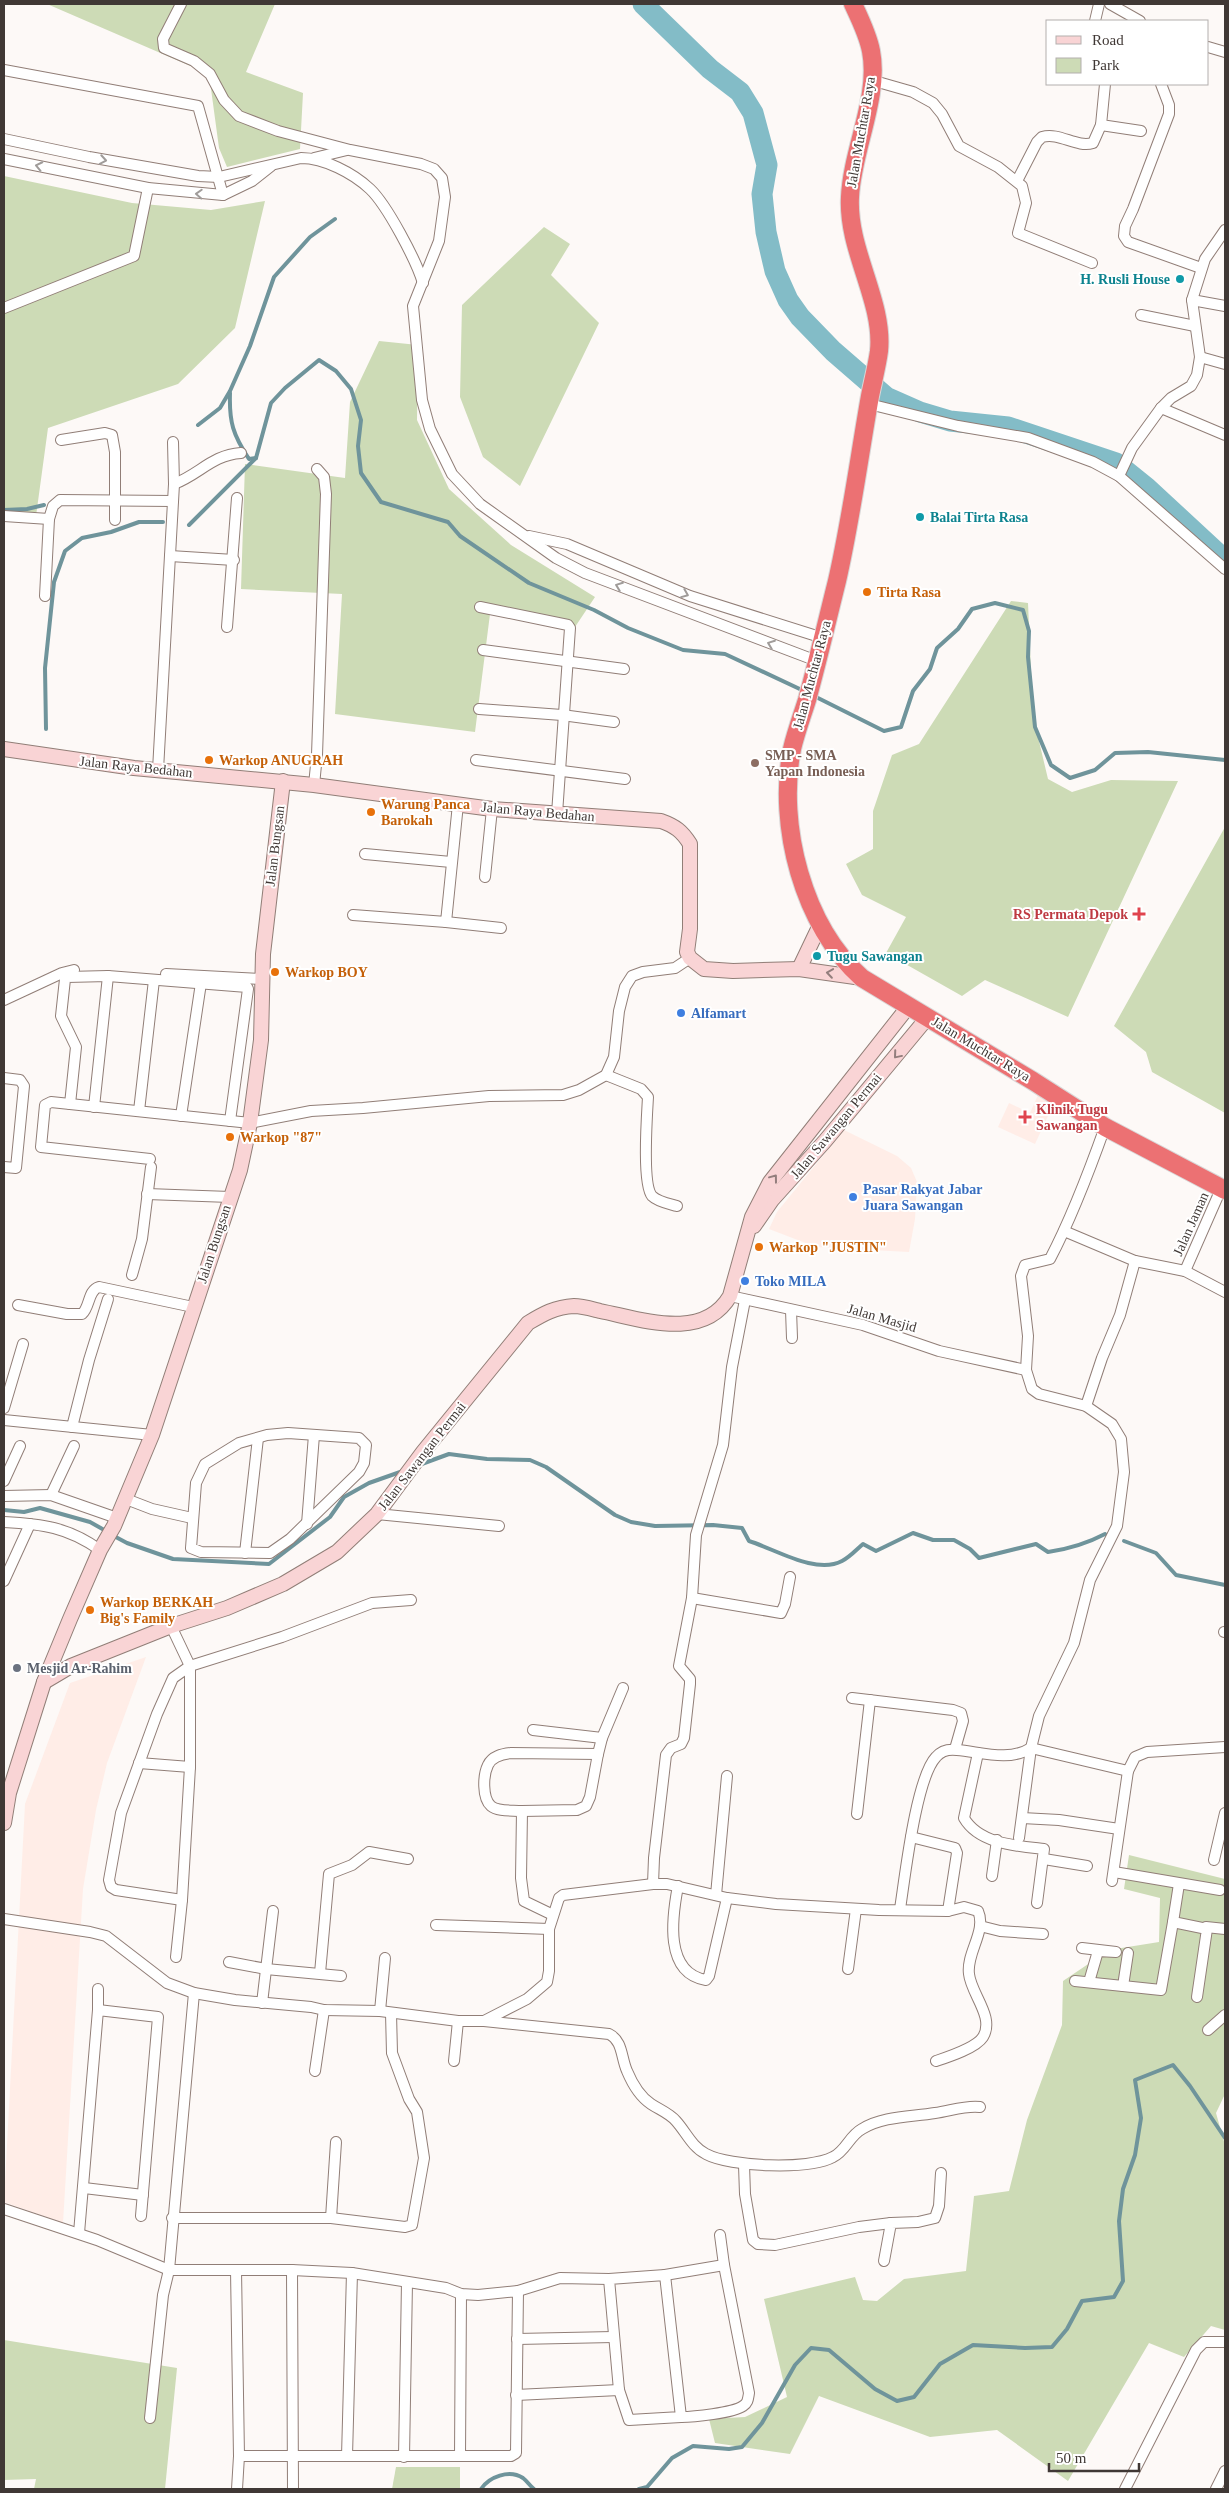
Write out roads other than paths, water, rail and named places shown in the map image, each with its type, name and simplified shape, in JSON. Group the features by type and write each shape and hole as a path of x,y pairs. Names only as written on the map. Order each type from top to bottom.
{"highway":[{"name":"Jalan Muchtar Raya","path":"853,4 871,51 871,80 854,162 850,198 854,241 878,330 879,342 875,378 869,400 854,497 823,638 792,749 789,782 789,820 796,865 820,925 850,967 862,978 1060,1097 1105,1127 1223,1189"}],"street":[{"path":"181,4 162,39 164,48 194,61 210,74 224,100 239,116 278,131 350,150 421,164 434,169 442,178 445,197 439,241 414,306 422,400 430,428 452,474 480,504 528,536 556,558 585,573 815,668"},
{"path":"1095,20 1099,4"},
{"path":"1110,4 1138,20"},
{"path":"1209,48 1225,52"},
{"path":"4,70 198,106 206,142 219,177 223,195"},
{"path":"871,80 913,92 932,103 942,114 959,146 998,167 1022,186 1026,203 1018,234 1092,262"},
{"path":"1017,181 1037,142 1042,137 1052,136 1085,145 1094,143 1101,125 1105,85"},
{"path":"1161,85 1169,105 1170,114 1125,226 1124,236 1128,242 1201,268"},
{"path":"1101,125 1141,131"},
{"path":"4,139 159,170 219,177 301,158 314,158 350,150"},
{"path":"314,158 329,164 371,190 417,264 423,283"},
{"path":"4,159 148,188 223,195 252,181 274,164"},
{"path":"4,308 134,256 148,188"},
{"path":"1121,474 1132,448 1161,408 1171,398 1191,386 1197,375 1200,357 1192,300 1201,268 1225,230"},
{"path":"1192,300 1225,306"},
{"path":"1141,315 1195,326"},
{"path":"1200,357 1225,364"},
{"path":"869,400 958,426 1028,438 1121,474 1225,569"},
{"path":"1161,408 1225,435"},
{"path":"62,440 105,433 112,435 114,443 116,500 114,520"},
{"path":"158,770 174,484 173,442"},
{"path":"174,484 187,479 212,460 227,454 241,453"},
{"path":"314,784 318,755 326,489 324,477 317,468"},
{"path":"227,627 234,560 237,498"},
{"path":"45,596 48,519 52,506 60,500 173,501"},
{"path":"4,516 48,519"},
{"path":"528,536 567,544 690,596 823,638"},
{"path":"170,556 234,560"},
{"path":"480,607 568,625 571,630 562,715 557,814"},
{"path":"483,650 624,669"},
{"path":"479,709 562,715 614,722"},
{"name":"Jalan Raya Bedahan","path":"4,749 158,770 314,784 492,809 661,821 676,827 683,833 690,844 690,929 687,952 690,958"},
{"path":"476,760 624,779"},
{"name":"Jalan Bungsan","path":"4,1822 11,1785 44,1682 103,1546 126,1499 152,1435 240,1170 250,1123 262,1040 262,979 283,782"},
{"path":"446,922 458,804"},
{"path":"485,877 492,809"},
{"path":"365,854 452,862"},
{"path":"353,915 501,928"},
{"path":"799,969 820,925"},
{"path":"132,1275 142,1239 150,1163 41,1147 45,1105 52,1102 250,1123 320,1110 363,1108 489,1096 563,1095 579,1090 606,1075 614,1057 619,1011 625,987 632,976 643,972 675,968 690,958 704,969 733,971 799,969 862,978"},
{"path":"4,1000 34,985 72,970 262,979"},
{"path":"70,1104 76,1047 62,1016 65,979 70,976 108,976 247,987 230,1121"},
{"path":"94,1107 108,976"},
{"path":"139,1111 154,980"},
{"path":"181,1116 201,983"},
{"name":"Jalan Sawangan Permai","path":"44,1682 70,1666 171,1626 227,1608 283,1584 337,1552 377,1514 423,1452 528,1323 552,1309 576,1306 672,1325 692,1322 714,1314 724,1306 730,1296 747,1237 768,1197 843,1090 908,1007"},
{"name":"Jalan Sawangan Permai","path":"768,1197 858,1102 928,1017"},
{"path":"606,1075 641,1089 648,1097 646,1148 650,1193 657,1200 678,1206"},
{"path":"4,1078 20,1080 24,1086 16,1168 4,1166"},
{"path":"843,1090 858,1102"},
{"path":"1019,1838 1031,1748 1039,1716 1074,1643 1090,1580 1117,1526 1124,1472 1122,1439 1112,1424 1086,1406 1039,1394 1032,1389 1026,1370 1028,1336 1022,1270 1025,1265 1050,1259 1064,1231 1105,1127"},
{"name":"Jalan Jaman","path":"1185,1271 1223,1189"},
{"path":"147,1194 230,1197"},
{"path":"1064,1231 1135,1261 1185,1271 1225,1292"},
{"path":"1086,1406 1102,1358 1120,1315 1135,1261"},
{"path":"18,1305 67,1314 82,1314 86,1309 92,1292 99,1288 193,1307"},
{"name":"Jalan Masjid","path":"730,1296 863,1325 939,1351 1026,1370"},
{"path":"72,1427 89,1360 108,1299"},
{"path":"653,1884 654,1858 666,1755 671,1748 681,1744 684,1738 690,1679 678,1666 692,1598 696,1535 724,1438 732,1367 745,1300"},
{"path":"791,1310 792,1338"},
{"path":"4,1408 23,1344"},
{"path":"4,1420 152,1435"},
{"path":"288,1433 314,1435 359,1438 366,1446 364,1463 360,1472 290,1539 270,1553 201,1552 192,1548 192,1518 196,1484 205,1464 239,1443 288,1433"},
{"path":"306,1524 314,1435"},
{"path":"244,1553 258,1438"},
{"path":"4,1481 20,1446"},
{"path":"51,1495 74,1446"},
{"path":"4,1496 51,1495 115,1522"},
{"path":"126,1499 192,1518"},
{"path":"377,1514 499,1526"},
{"path":"4,1522 51,1526 66,1530 103,1546"},
{"path":"4,1581 30,1524"},
{"path":"692,1598 781,1613 785,1604 790,1577"},
{"path":"182,1900 116,1890 111,1887 109,1880 121,1813 173,1678 190,1666 282,1637 372,1603 412,1600"},
{"path":"171,1626 190,1666 190,1767 182,1900 176,1957"},
{"path":"598,1754 498,1754 488,1764 484,1794 490,1806 498,1809 522,1811 577,1810 586,1806 590,1797 602,1738 623,1688"},
{"path":"852,1698 954,1710 961,1713 963,1721 955,1749"},
{"path":"857,1814 870,1700"},
{"path":"533,1730 602,1738"},
{"path":"1220,1890 1113,1876 1128,1771 1135,1758 1147,1752 1225,1747"},
{"path":"900,1909 911,1837 930,1765 937,1755 945,1750 955,1749 978,1753 1022,1754 1031,1748 1128,1771"},
{"path":"978,1753 964,1818 971,1829 984,1837 1044,1849 1037,1903"},
{"path":"139,1763 190,1767"},
{"path":"716,1895 727,1776"},
{"path":"522,1811 524,1902 553,1916"},
{"path":"1214,1860 1225,1813"},
{"path":"1022,1818 1059,1820 1119,1829"},
{"path":"911,1837 956,1848 958,1853 948,1911"},
{"path":"992,1876 997,1840"},
{"path":"320,1973 329,1874 352,1865 369,1852 408,1858"},
{"path":"1044,1859 1087,1866"},
{"path":"484,2021 527,1998 547,1982 549,1971 549,1929 559,1898 562,1895 653,1884 678,1886 727,1898 776,1904 856,1909 948,1911 964,1907 978,1911 981,1917 980,1926 970,1955 969,1974 984,2015 985,2032 982,2039 959,2053 936,2061"},
{"path":"1075,1981 1161,1990 1179,1884"},
{"path":"678,1886 674,1911 675,1951 687,1973 698,1979 706,1980 708,1976 727,1898"},
{"path":"848,1969 856,1909"},
{"path":"262,2003 273,1911"},
{"path":"4,1919 106,1936 167,1983 194,1993 324,2010 385,2012 458,2021 484,2021 614,2037 618,2042 626,2070 637,2091 650,2103 669,2114 696,2148 705,2154 724,2161 744,2165 816,2162 833,2158 844,2150 851,2136 864,2127 889,2119 980,2107"},
{"path":"1173,1922 1225,1929"},
{"path":"436,1925 549,1929"},
{"path":"980,1926 1000,1931 1043,1934"},
{"path":"1197,1997 1206,1927"},
{"path":"1082,1948 1116,1952 1098,1950 1089,1982"},
{"path":"1123,1986 1128,1953"},
{"path":"172,2218 331,2218 405,2227 412,2225 415,2220 424,2158 416,2112 409,2099 392,2053 385,2012 385,1958"},
{"path":"229,1962 266,1969 341,1976"},
{"path":"79,2233 98,2010 98,1989"},
{"path":"150,2418 163,2295 168,2270 194,1993"},
{"path":"98,2010 158,2017 141,2216"},
{"path":"315,2071 324,2010"},
{"path":"1208,2030 1225,2016"},
{"path":"454,2061 458,2021"},
{"path":"331,2218 336,2142"},
{"path":"744,2165 748,2212 753,2240 758,2244 775,2245 859,2227 918,2222 935,2218 941,2173"},
{"path":"84,2188 143,2195"},
{"path":"4,2209 79,2233 168,2270 292,2270 352,2273 446,2288 461,2294 478,2295 518,2292 560,2278 609,2279 665,2275 724,2264"},
{"path":"884,2261 890,2223"},
{"path":"609,2279 619,2390 629,2420 696,2417 742,2408 748,2402 748,2393 720,2236"},
{"path":"236,2270 239,2456 237,2489"},
{"path":"292,2270 294,2489"},
{"path":"347,2456 352,2273"},
{"path":"665,2275 681,2417"},
{"path":"404,2457 407,2282"},
{"path":"239,2456 510,2456 516,2453 518,2292"},
{"path":"460,2456 461,2294"},
{"path":"517,2339 613,2337"},
{"path":"1125,2489 1196,2350 1204,2342 1225,2342"},
{"path":"516,2395 619,2390"},
{"path":"1216,2489 1225,2471"}],"waterway":[{"path":"643,4 710,69 740,92 753,113 767,165 762,194 766,232 775,271 788,300 800,317 833,351 886,397 920,412 950,421 1008,427 1116,463 1147,488 1225,560"},
{"path":"198,425 220,408 230,391 250,346 274,277 310,237 335,219"},
{"path":"189,525 256,458 271,403 285,388 319,360 336,371 351,389 361,420 358,446 361,473 381,502 448,522 460,536 529,583 594,610 628,628 683,650 725,654 804,691"},
{"path":"230,393 230,412 233,428 239,443 249,459 256,458"},
{"path":"4,510 27,509 44,505"},
{"path":"46,729 45,668 54,582 65,551 82,538 111,532 139,522 163,522"},
{"path":"812,695 884,731 901,727 913,691 930,669 937,648 958,629 972,609 995,603 1023,610 1029,631 1028,657 1035,727 1051,765 1070,778 1095,770 1115,753 1148,752 1225,760"},
{"path":"419,1465 449,1454 487,1459 530,1460 546,1467 615,1515 631,1522 655,1526 713,1525 742,1528 749,1541 796,1559 820,1565 842,1561 863,1544 876,1551 913,1533 933,1540 954,1540 970,1549 979,1558 1036,1544 1048,1552 1056,1551 1070,1548 1105,1534"},
{"path":"112,1535 127,1543 173,1559 269,1564 330,1517 344,1497 369,1483 403,1471"},
{"path":"4,1510 24,1512 40,1508 90,1522 106,1531"},
{"path":"1124,1541 1156,1553 1176,1575 1225,1585"},
{"path":"639,2489 647,2487 672,2458 693,2446 729,2449 742,2447 762,2423 795,2365 811,2348 829,2350 875,2389 897,2401 914,2397 940,2364 973,2345 1025,2348 1052,2347 1067,2329 1082,2301 1114,2297 1123,2281 1119,2221 1123,2189 1135,2155 1141,2118 1135,2080 1173,2065 1190,2086 1225,2138"},
{"path":"481,2489 489,2481 506,2474 518,2475 534,2489"}],"place":[{"name":"H. Rusli House","path":"1180,279"},
{"name":"Balai Tirta Rasa","path":"920,517"},
{"name":"Tirta Rasa","path":"867,592"},
{"name":"Warkop ANUGRAH","path":"209,760"},
{"name":"SMP - SMA Yapan Indonesia","path":"755,763"},
{"name":"Warung Panca Barokah","path":"371,812"},
{"name":"RS Permata Depok","path":"1139,914"},
{"name":"Tugu Sawangan","path":"817,956"},
{"name":"Warkop BOY","path":"275,972"},
{"name":"Alfamart","path":"681,1013"},
{"name":"Klinik Tugu Sawangan","path":"1025,1117"},
{"name":"Warkop \"87\"","path":"230,1137"},
{"name":"Pasar Rakyat Jabar Juara Sawangan","path":"853,1197"},
{"name":"Warkop \"JUSTIN\"","path":"759,1247"},
{"name":"Toko MILA","path":"745,1281"},
{"name":"Warkop BERKAH Big's Family","path":"90,1610"},
{"name":"Mesjid Ar-Rahim","path":"17,1668"}]}
